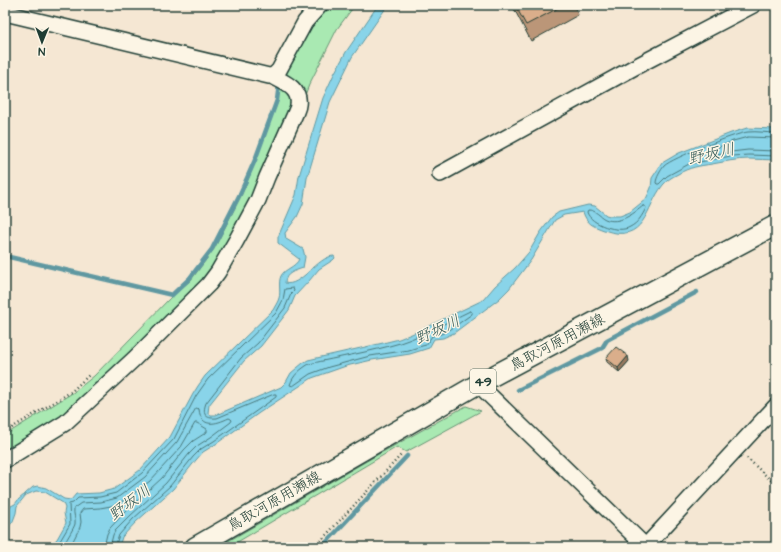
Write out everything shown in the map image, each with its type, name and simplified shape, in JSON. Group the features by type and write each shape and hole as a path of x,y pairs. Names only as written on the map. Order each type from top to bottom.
{"main road":[{"name":"鳥取河原用瀬線","path":"194,547 478,384 776,225"}],"street":[{"path":"272,76 279,70 305,22 320,5"},
{"path":"440,174 753,5"},
{"path":"5,13 272,76 295,90 298,95 298,105 295,114 258,200 218,272 209,284 134,359 65,423 5,460"},
{"path":"478,384 646,547 776,406"}],"path":[{"path":"5,432 71,392 88,375"},
{"path":"736,448 776,485"},
{"path":"315,547 402,454"}],"green space":[{"path":"324,5 355,5 337,29 309,85 301,105 279,77"},
{"path":"280,84 292,91 294,111 215,270 70,414 5,454 5,435 74,392 94,376 172,296 191,280 214,249 242,194 278,101"},
{"path":"466,406 481,411 406,452 397,447 229,547 218,547 377,455"}],"water":[{"name":"野坂川","path":"378,5 388,5 352,57 330,102 307,178 303,204 297,217 285,233 286,239 303,249 305,257 303,268 294,271 289,275 285,280 285,283 297,281 328,257 334,256 335,258 319,269 295,296 289,310 261,346 244,361 209,405 208,413 211,415 216,415 281,387 291,373 308,360 399,339 483,300 529,252 540,233 552,217 559,212 588,205 595,206 606,215 610,216 620,216 630,212 646,199 651,188 652,178 662,163 679,153 747,128 776,129 776,160 735,160 699,166 682,172 672,177 665,183 642,221 636,228 628,232 618,233 597,227 589,222 583,212 564,215 555,220 531,260 509,289 499,299 454,333 443,338 434,339 429,348 410,354 346,366 312,378 203,452 173,489 136,522 122,537 119,547 48,547 57,539 66,523 64,513 65,508 63,503 45,492 36,491 26,495 17,506 13,521 10,525 5,526 5,509 15,504 33,487 38,486 46,488 64,499 71,500 76,494 99,493 114,489 140,470 170,437 193,394 205,376 273,310 279,298 281,276 299,259 278,243 278,237 296,195 299,176 323,98 346,52"}],"building":[{"path":"515,5 564,5 526,25"},
{"path":"616,347 628,356 618,368 606,358"}],"waterway":[{"path":"5,256 172,295 189,279 212,249 240,194 255,160 277,100 279,84"},
{"path":"518,390 602,348 607,340 697,292"},
{"path":"322,547 407,456"}]}
